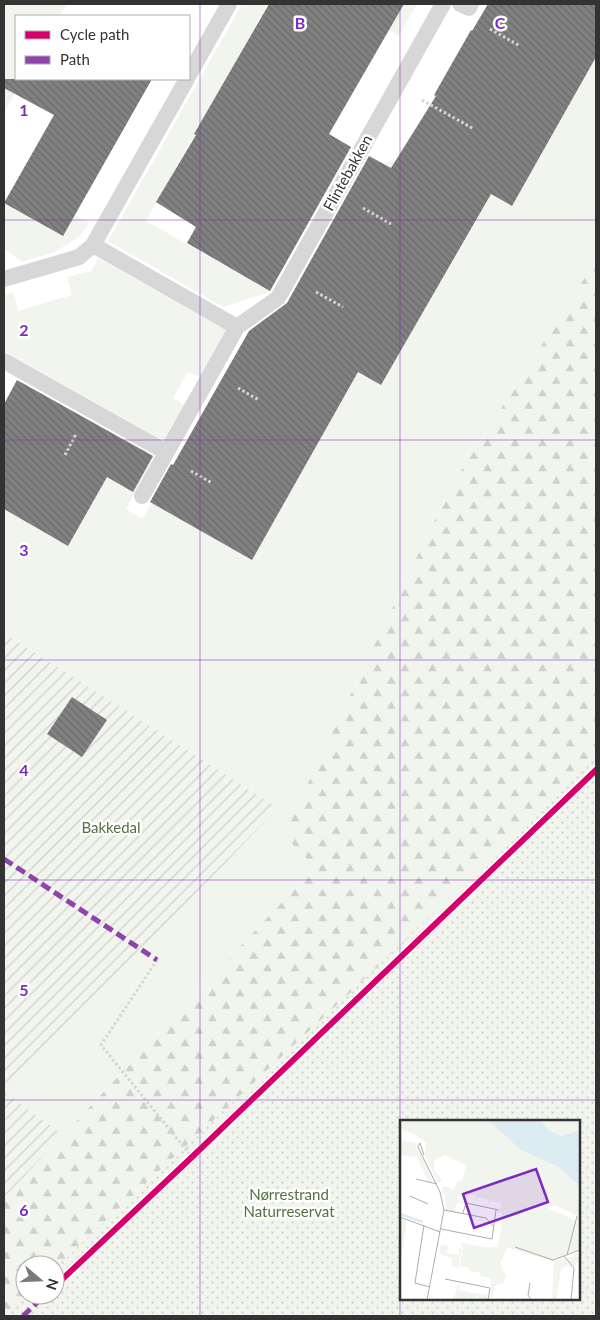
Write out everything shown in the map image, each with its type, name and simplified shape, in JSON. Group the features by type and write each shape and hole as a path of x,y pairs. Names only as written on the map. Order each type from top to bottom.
{"lane":[{"path":"190,73 229,4"},
{"name":"Flintebakken","path":"142,496 237,327 278,298 444,4"},
{"path":"460,4 469,8 471,4"},
{"path":"4,279 79,257 93,245 186,80"},
{"path":"93,245 237,327"},
{"path":"4,361 166,452"}],"path":[{"path":"397,86 474,129"},
{"path":"157,960 101,1045 192,1156"}],"green space":[{"path":"4,4 67,4 60,15 15,15 15,80 22,80 4,113"},
{"path":"242,4 268,4 146,221 247,278 267,242 290,256 270,292 223,307 108,241"},
{"path":"399,4 417,4 399,36 389,30 402,5"},
{"path":"596,57 596,260 450,488 295,810 285,837 315,867 63,1135 6,1093 278,808 4,633 4,509 68,546 127,440 155,456 126,509 142,519 152,503 252,559 346,393 284,357 319,350 381,385 479,216 416,180 382,164 415,153 512,206"},
{"path":"4,203 62,236 74,214 89,223 80,236 55,252 22,262 4,249"},
{"path":"98,258 226,330 200,377 188,372 173,398 184,405 163,441 4,351 4,295 14,292 18,311 72,295 67,277 92,271"},
{"path":"596,260 596,1316 4,1316 4,1198 315,867 285,837 295,810 450,488"},
{"name":"Bakkedal","path":"4,633 278,808 6,1093 63,1135 4,1198"},
{"name":"Nørrestrand Naturreservat","path":"596,756 596,1316 4,1316 16,1305 65,1305 65,1259 354,989"}],"building":[{"path":"269,4 404,4 329,134 351,147 270,291 187,243 196,227 156,202 196,135 194,134"},
{"path":"488,4 596,4 596,57 512,206 491,194 381,385 358,372 252,560 150,502 249,331 287,303 369,156 391,168 436,96 434,95"},
{"path":"4,79 151,80 63,236 4,203 54,115 4,88"},
{"path":"17,380 153,456 133,492 107,477 68,546 4,509 4,404"},
{"path":"72,697 107,720 82,757 47,734"}],"marked path":[{"path":"4,859 157,960"},
{"path":"23,1316 35,1305"}],"cycle path":[{"path":"65,1277 596,770"}]}
